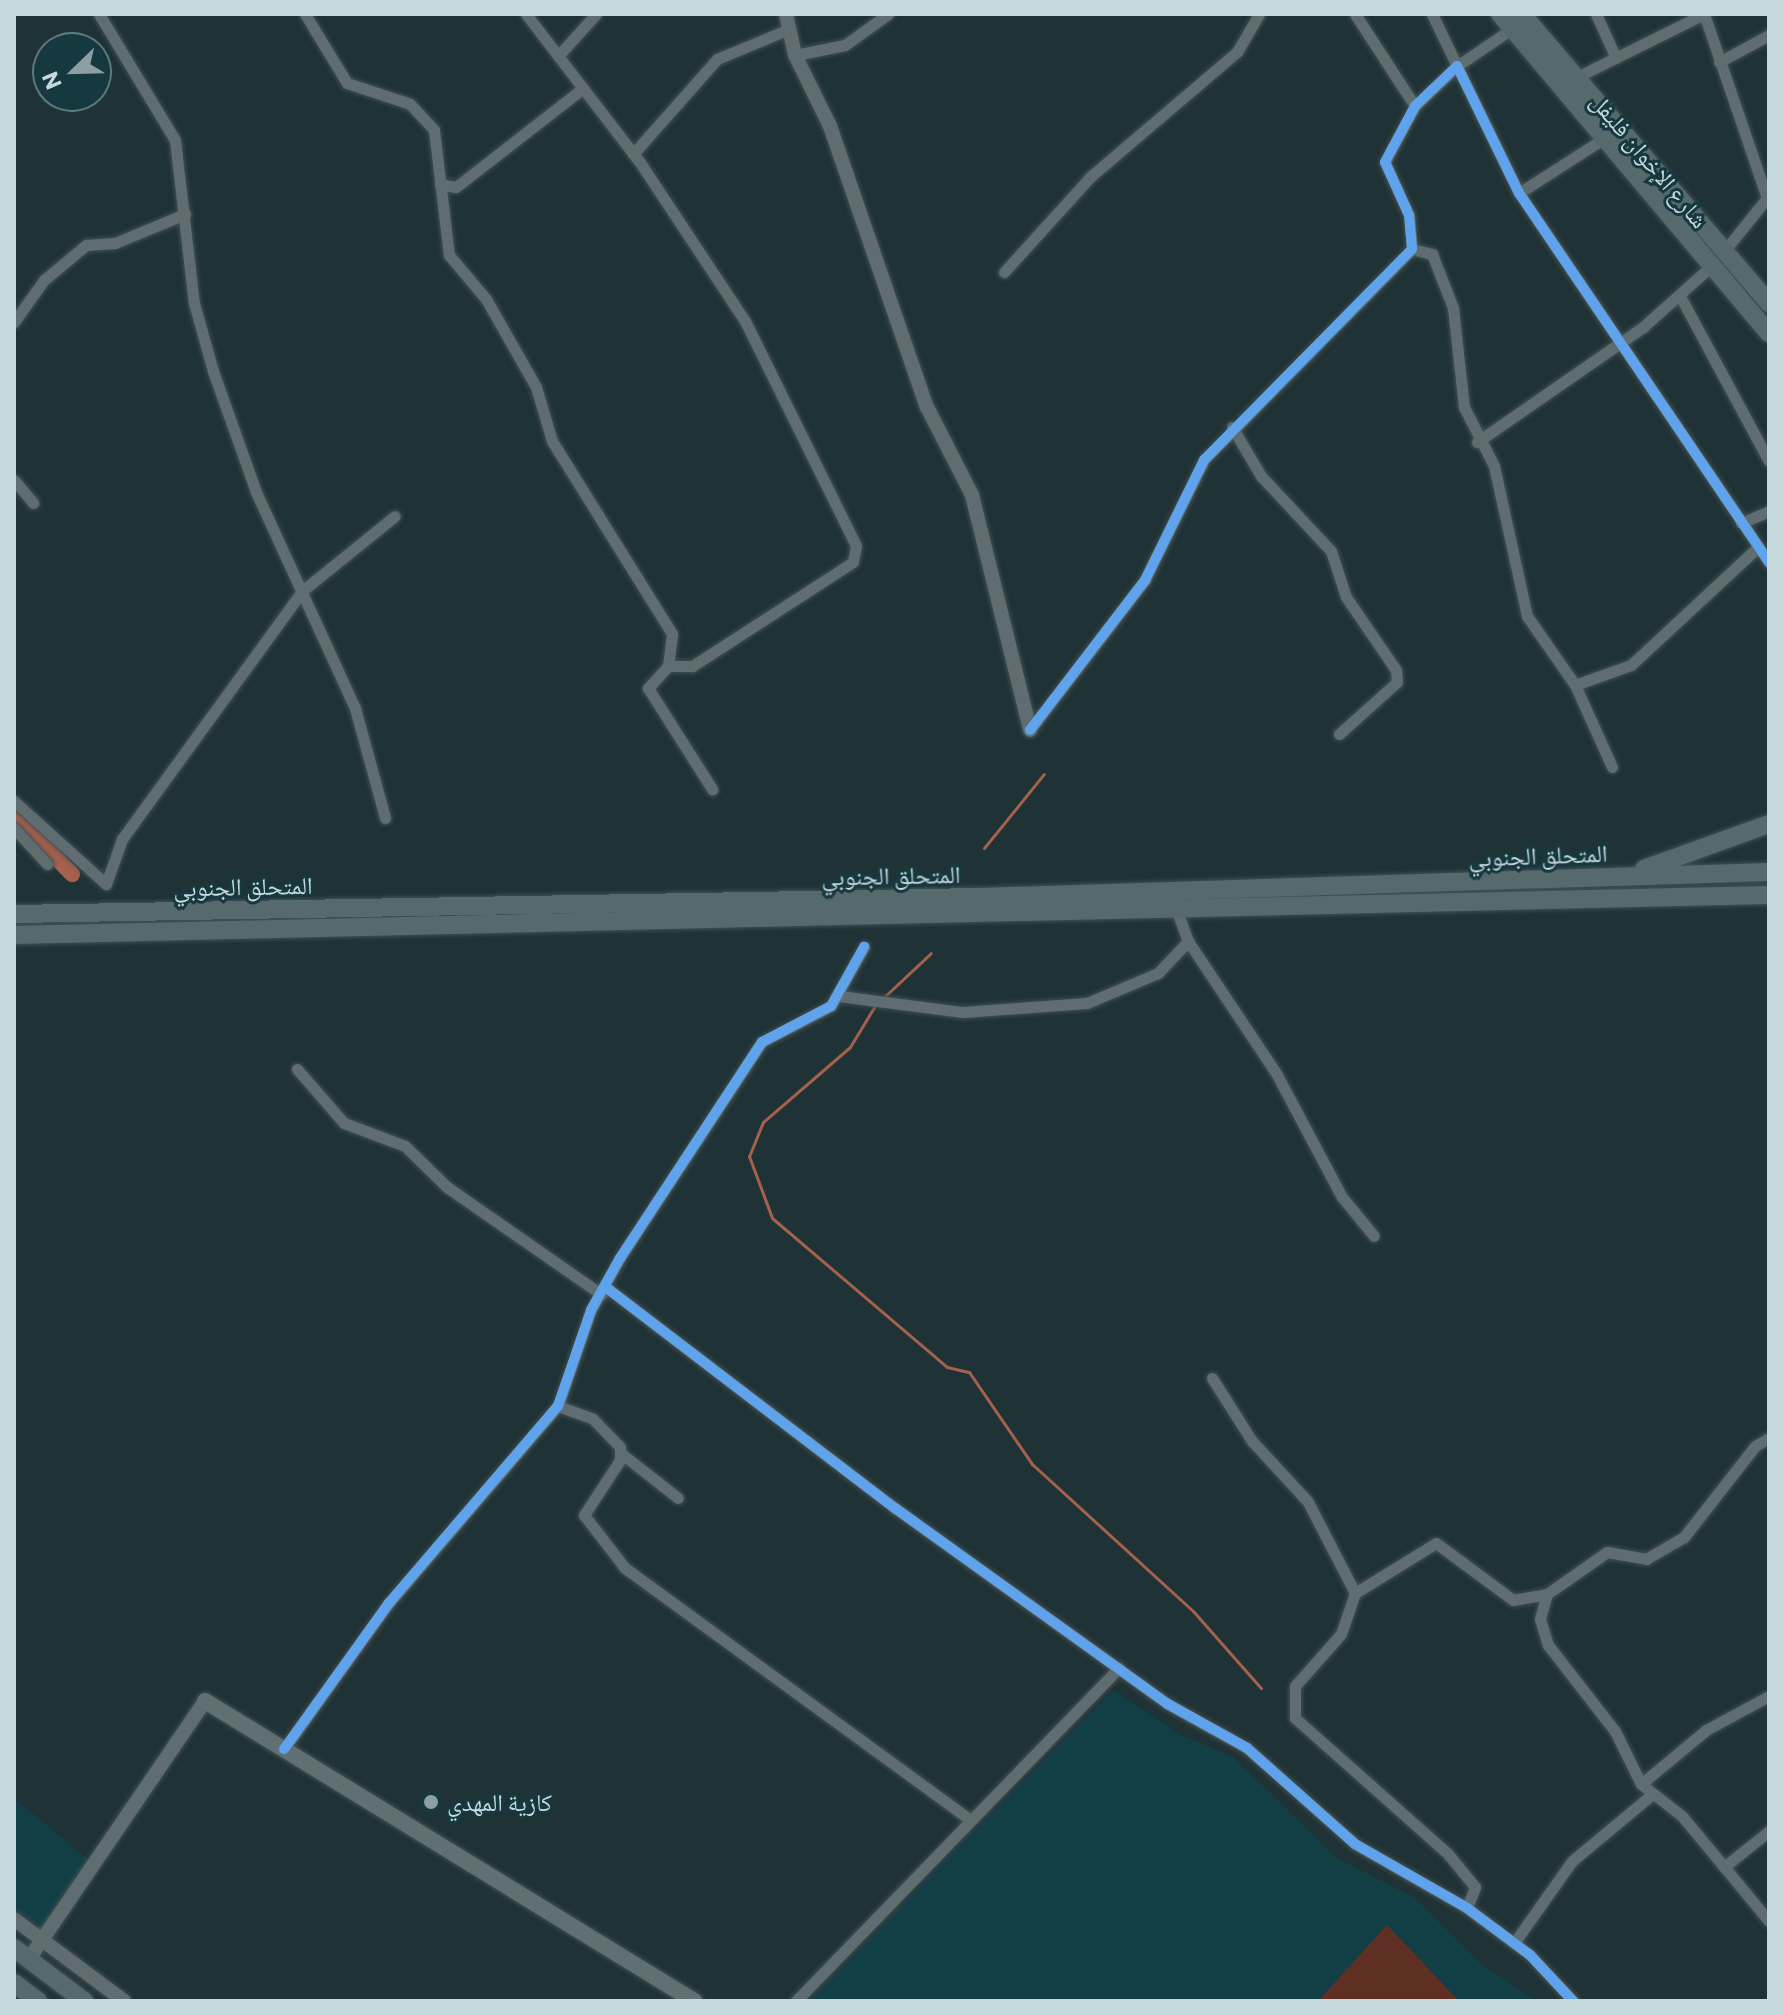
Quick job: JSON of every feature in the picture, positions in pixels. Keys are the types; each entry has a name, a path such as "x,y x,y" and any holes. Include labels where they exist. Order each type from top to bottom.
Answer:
{"highway":[{"path":"1619,876 1720,847 1769,824"},
{"name":"المتحلق الجنوبي","path":"16,910 996,897 1769,872"},
{"name":"المتحلق الجنوبي","path":"20,938 1769,895"},
{"path":"16,910 20,938"},
{"path":"21,1954 84,2001"},
{"path":"14,1983 38,2001"}],"main road":[{"name":"شارع الإخوان فليفل","path":"1500,14 1523,19 1577,77 1769,303"},
{"name":"شارع الإخوان فليفل","path":"1523,19 1600,141 1769,333"},
{"path":"205,1701 694,2001"}],"street":[{"path":"99,14 175,140 194,303 213,371 302,591 355,708 385,818"},
{"path":"305,14 347,83 410,104 434,130 449,255 486,299 536,387 552,441 672,634 668,666 648,688 712,789"},
{"path":"526,14 633,154 745,321 856,546 853,562 692,666 668,666"},
{"path":"558,56 596,14"},
{"path":"795,55 845,45 888,14"},
{"path":"1004,272 1090,177 1237,52 1259,14"},
{"path":"1355,14 1415,106"},
{"path":"1432,14 1519,193 1622,342 1756,549 1769,562"},
{"path":"1596,14 1616,58"},
{"path":"1577,77 1704,14 1768,198 1725,250"},
{"path":"1412,249 1409,215 1385,162 1415,106 1457,66 1523,19"},
{"path":"633,154 717,59 788,22 795,55 830,126 927,407 972,495 1030,730"},
{"path":"1719,62 1769,35"},
{"path":"440,184 456,187 583,88"},
{"path":"1519,193 1600,141"},
{"path":"14,322 44,280 86,245 115,243 185,214"},
{"path":"1030,730 1145,580 1204,460 1232,427 1412,249"},
{"path":"1412,249 1432,254 1453,308 1464,407 1477,442 1498,479 1527,616 1575,685 1612,767"},
{"path":"1477,442 1622,342 1680,296 1710,267"},
{"path":"1680,296 1769,461"},
{"path":"1232,427 1261,476 1331,551 1346,597 1396,670 1397,682 1339,734"},
{"path":"14,480 33,503"},
{"path":"1741,523 1769,511"},
{"path":"14,801 106,884 122,839 302,591 395,516"},
{"path":"1575,685 1631,665 1756,549"},
{"path":"14,828 47,864"},
{"path":"1177,911 1188,941 1276,1073 1342,1197 1374,1236"},
{"path":"839,996 963,1012 1087,1003 1158,973 1188,941"},
{"path":"284,1749 389,1603 558,1406 604,1291 672,1174 762,1042 823,1013 839,996 864,947"},
{"path":"297,1069 344,1123 405,1146 447,1187 604,1291 1119,1668 1247,1748 1355,1844 1467,1908 1514,1943 1573,2001"},
{"path":"1212,1378 1252,1441 1308,1502 1355,1593"},
{"path":"558,1406 593,1419 622,1454 678,1498"},
{"path":"1467,1908 1475,1887 1448,1854 1295,1718 1295,1686 1341,1634 1355,1593 1436,1543 1498,1596 1547,1594 1607,1552 1637,1561 1670,1548 1769,1438"},
{"path":"622,1454 584,1515 610,1552 970,1820"},
{"path":"1547,1594 1540,1619 1548,1645 1615,1731 1641,1784 1650,1796 1682,1816 1769,1921"},
{"path":"796,2001 1119,1668"},
{"path":"1641,1784 1706,1730 1766,1692 1769,1696"},
{"path":"21,1954 42,1938 205,1701"},
{"path":"1514,1943 1572,1861 1650,1796"},
{"path":"1724,1867 1769,1831"},
{"path":"14,1919 124,2001"}],"shaded area":[{"path":"1113,1690 1183,1736 1233,1757 1337,1858 1415,1898 1480,1963 1537,2001 808,2001"},
{"path":"14,1798 89,1860 43,1930 14,1910"},
{"path":"1387,1925 1458,2000 1457,2001 1318,2001"}],"waterway":[{"path":"984,848 1044,774"},
{"path":"14,815 72,874"},
{"path":"882,999 931,953"},
{"path":"876,1004 850,1047 763,1122 749,1156 772,1218 947,1367 969,1372 1032,1464 1193,1611 1261,1688"}],"cycle path":[{"path":"1030,730 1145,580 1204,460 1412,249 1409,215 1385,162 1415,106 1457,66 1519,193 1769,562"},
{"path":"284,1749 389,1603 558,1406 591,1310 620,1258 762,1042 831,1006 864,947"},
{"path":"607,1288 895,1508 1168,1704 1247,1748 1355,1844 1467,1908 1530,1955 1573,2001"}],"place":[{"name":"كازية المهدي","path":"431,1802"}]}
